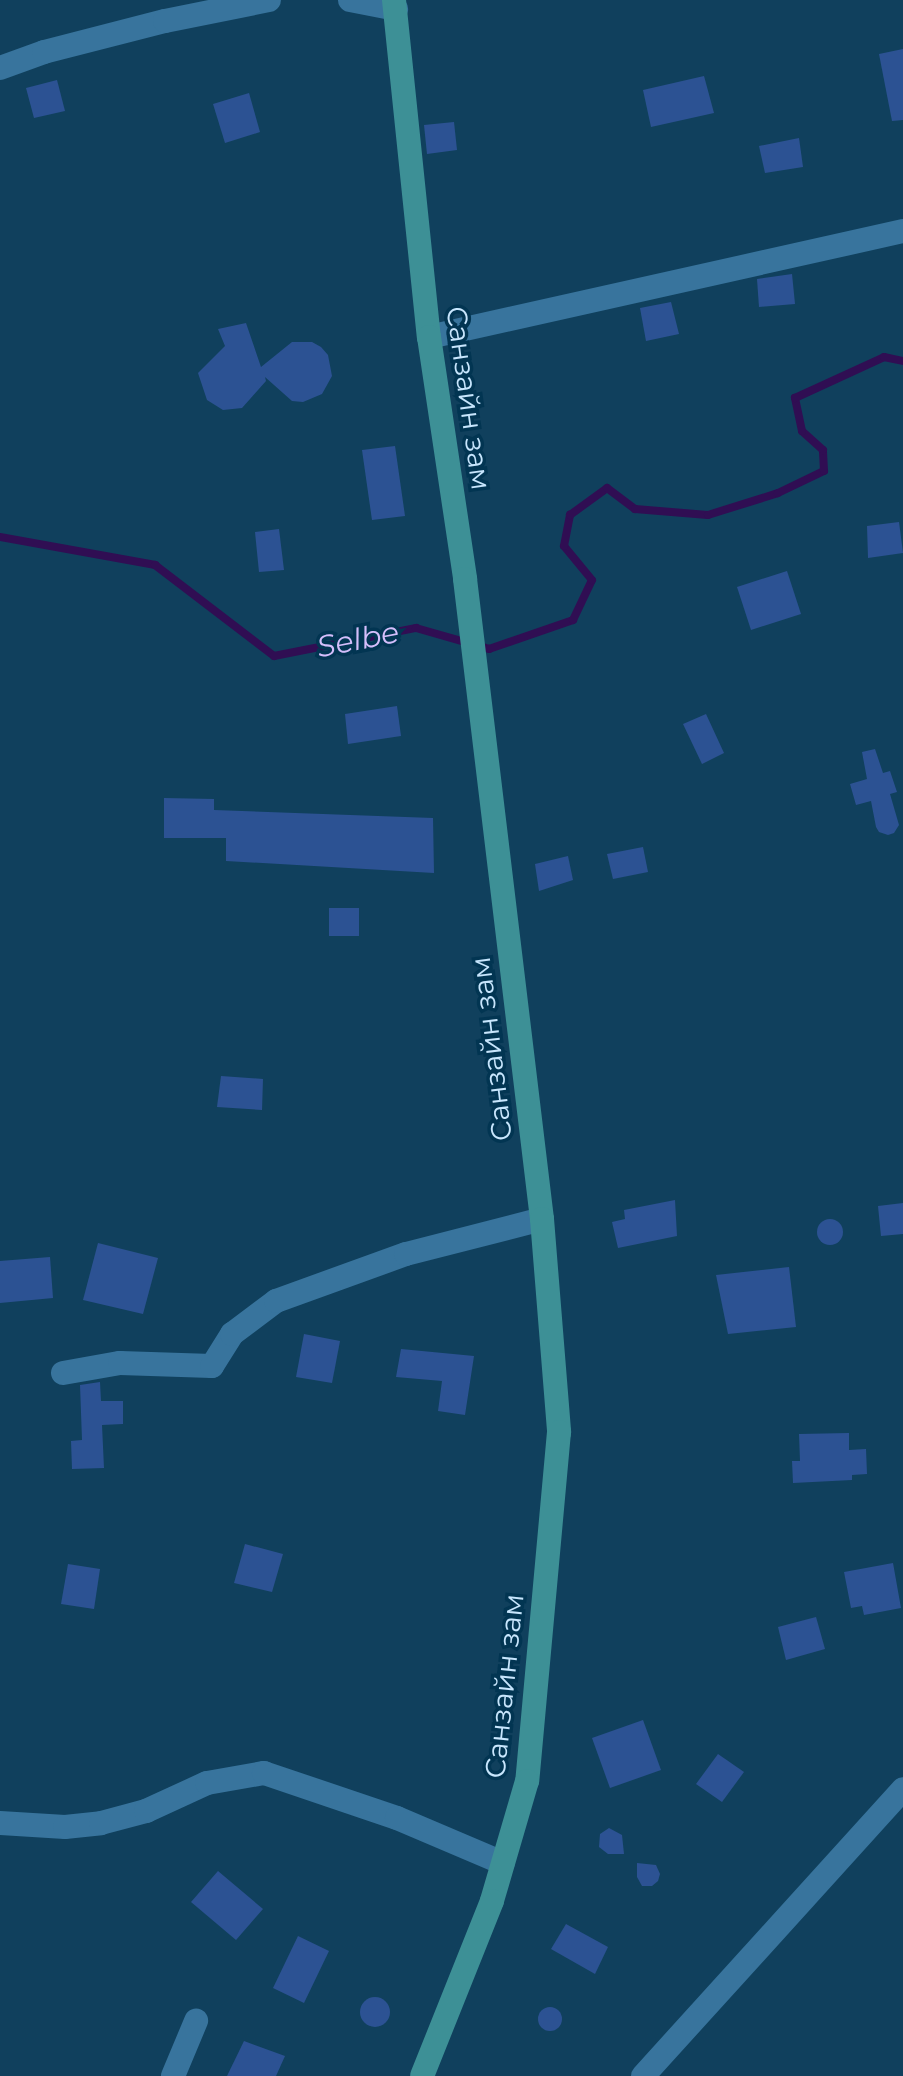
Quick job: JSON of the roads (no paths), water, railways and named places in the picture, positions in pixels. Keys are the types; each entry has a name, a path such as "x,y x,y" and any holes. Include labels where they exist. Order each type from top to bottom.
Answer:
{"main road":[{"name":"Санзайн зам","path":"395,4 429,337 465,579 542,1219 559,1432 527,1781 492,1901 422,2076"}],"street":[{"path":"0,68 44,52 150,25 269,0"},
{"path":"350,0 395,4"},
{"path":"429,337 903,231"},
{"path":"63,1373 120,1363 212,1366 232,1334 276,1301 406,1254 542,1219"},
{"path":"0,1823 65,1827 101,1823 146,1811 207,1783 264,1773 397,1818 503,1863"},
{"path":"643,2076 903,1789"},
{"path":"173,2076 196,2021"}],"waterway":[{"name":"Selbe","path":"0,537 155,565 274,656 416,628 489,649 573,620 592,580 564,546 570,515 607,488 635,509 708,515 778,493 824,471 823,450 802,431 795,398 884,357 903,361"}]}
